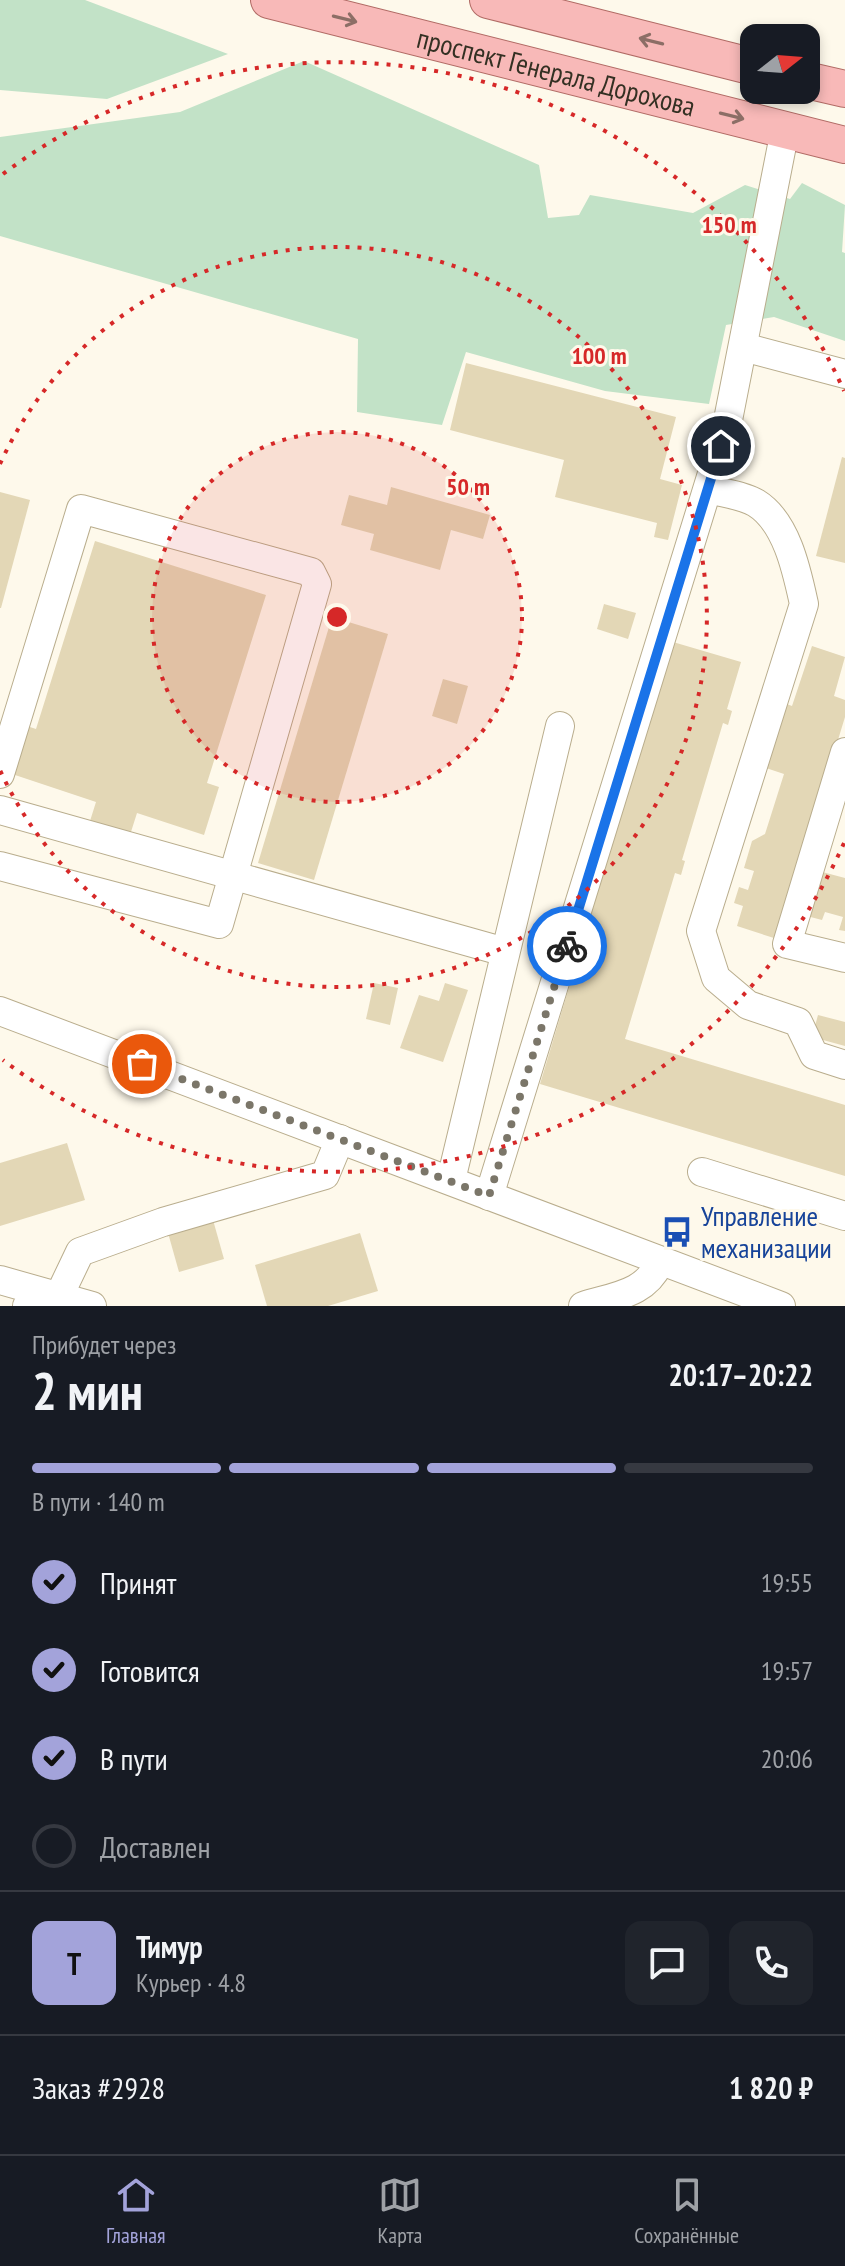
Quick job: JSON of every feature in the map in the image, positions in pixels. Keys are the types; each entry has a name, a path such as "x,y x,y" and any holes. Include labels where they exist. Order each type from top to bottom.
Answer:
{"main road":[{"name":"проспект Генерала Дорохова","path":"269,0 845,145"},
{"name":"проспект Генерала Дорохова","path":"488,0 740,63"},
{"path":"820,83 845,89"}],"street":[{"path":"489,1196 727,425 785,130"},
{"path":"743,347 845,374"},
{"path":"708,489 757,503 778,528 795,563 804,604 701,931 716,978 748,1005 798,1022 814,1055 845,1065"},
{"path":"0,774 81,509 311,572 317,584 219,924 0,866"},
{"path":"451,1180 560,726"},
{"path":"845,752 787,944 845,958"},
{"path":"0,810 505,952"},
{"path":"0,1011 781,1306"},
{"path":"27,1306 59,1296 80,1252 163,1222 325,1175 340,1139"},
{"path":"702,1172 845,1216"},
{"path":"583,1306 641,1289 654,1276 660,1261"},
{"path":"0,1280 92,1306"}],"green space":[{"path":"0,0 85,0 228,54 107,99 0,90"},
{"path":"304,61 539,165 548,218 579,215 590,195 693,213 745,185 790,199 802,183 845,205 842,252 845,253 845,341 774,317 726,325 709,404 605,391 466,352 442,425 357,412 358,339 0,236 0,137 180,112"}],"building":[{"path":"466,363 676,417 660,479 682,485 668,540 654,537 657,523 555,497 564,460 450,430"},
{"path":"842,457 845,458 845,563 816,556"},
{"path":"391,487 490,515 483,539 451,530 440,570 370,550 374,534 341,525 349,495 387,505"},
{"path":"0,492 30,500 1,608 0,608"},
{"path":"95,541 266,595 207,783 219,787 204,835 137,813 130,835 90,821 96,802 9,773 24,725 36,729"},
{"path":"604,604 636,613 628,639 597,629"},
{"path":"332,617 388,634 314,880 258,863"},
{"path":"673,642 741,662 727,709 732,711 728,725 723,723 682,860 685,861 681,875 675,873 625,1039 845,1105 845,1176 540,1084"},
{"path":"812,646 845,657 834,696 845,700 845,717 777,939 737,926 743,906 734,903 739,887 748,890 754,871 744,868 752,841 765,834 784,774 763,767 784,703 792,706"},
{"path":"443,679 468,686 457,724 432,716"},
{"path":"811,869 845,878 845,931 839,930 843,917 825,912 822,920 799,914"},
{"path":"374,983 398,988 390,1025 366,1019"},
{"path":"445,983 468,990 443,1062 400,1048 419,995 439,1001"},
{"path":"818,1015 845,1022 845,1046 812,1037"},
{"path":"67,1143 85,1200 0,1226 0,1163"},
{"path":"213,1220 224,1259 179,1272 168,1233"},
{"path":"360,1233 378,1291 328,1306 267,1306 255,1265"}],"way so far":[{"path":"142,1064 489,1196 567,946"}],"place":[{"name":"Управление механизации","path":"677,1232"}],"route":[{"path":"567,946 721,446"}]}
